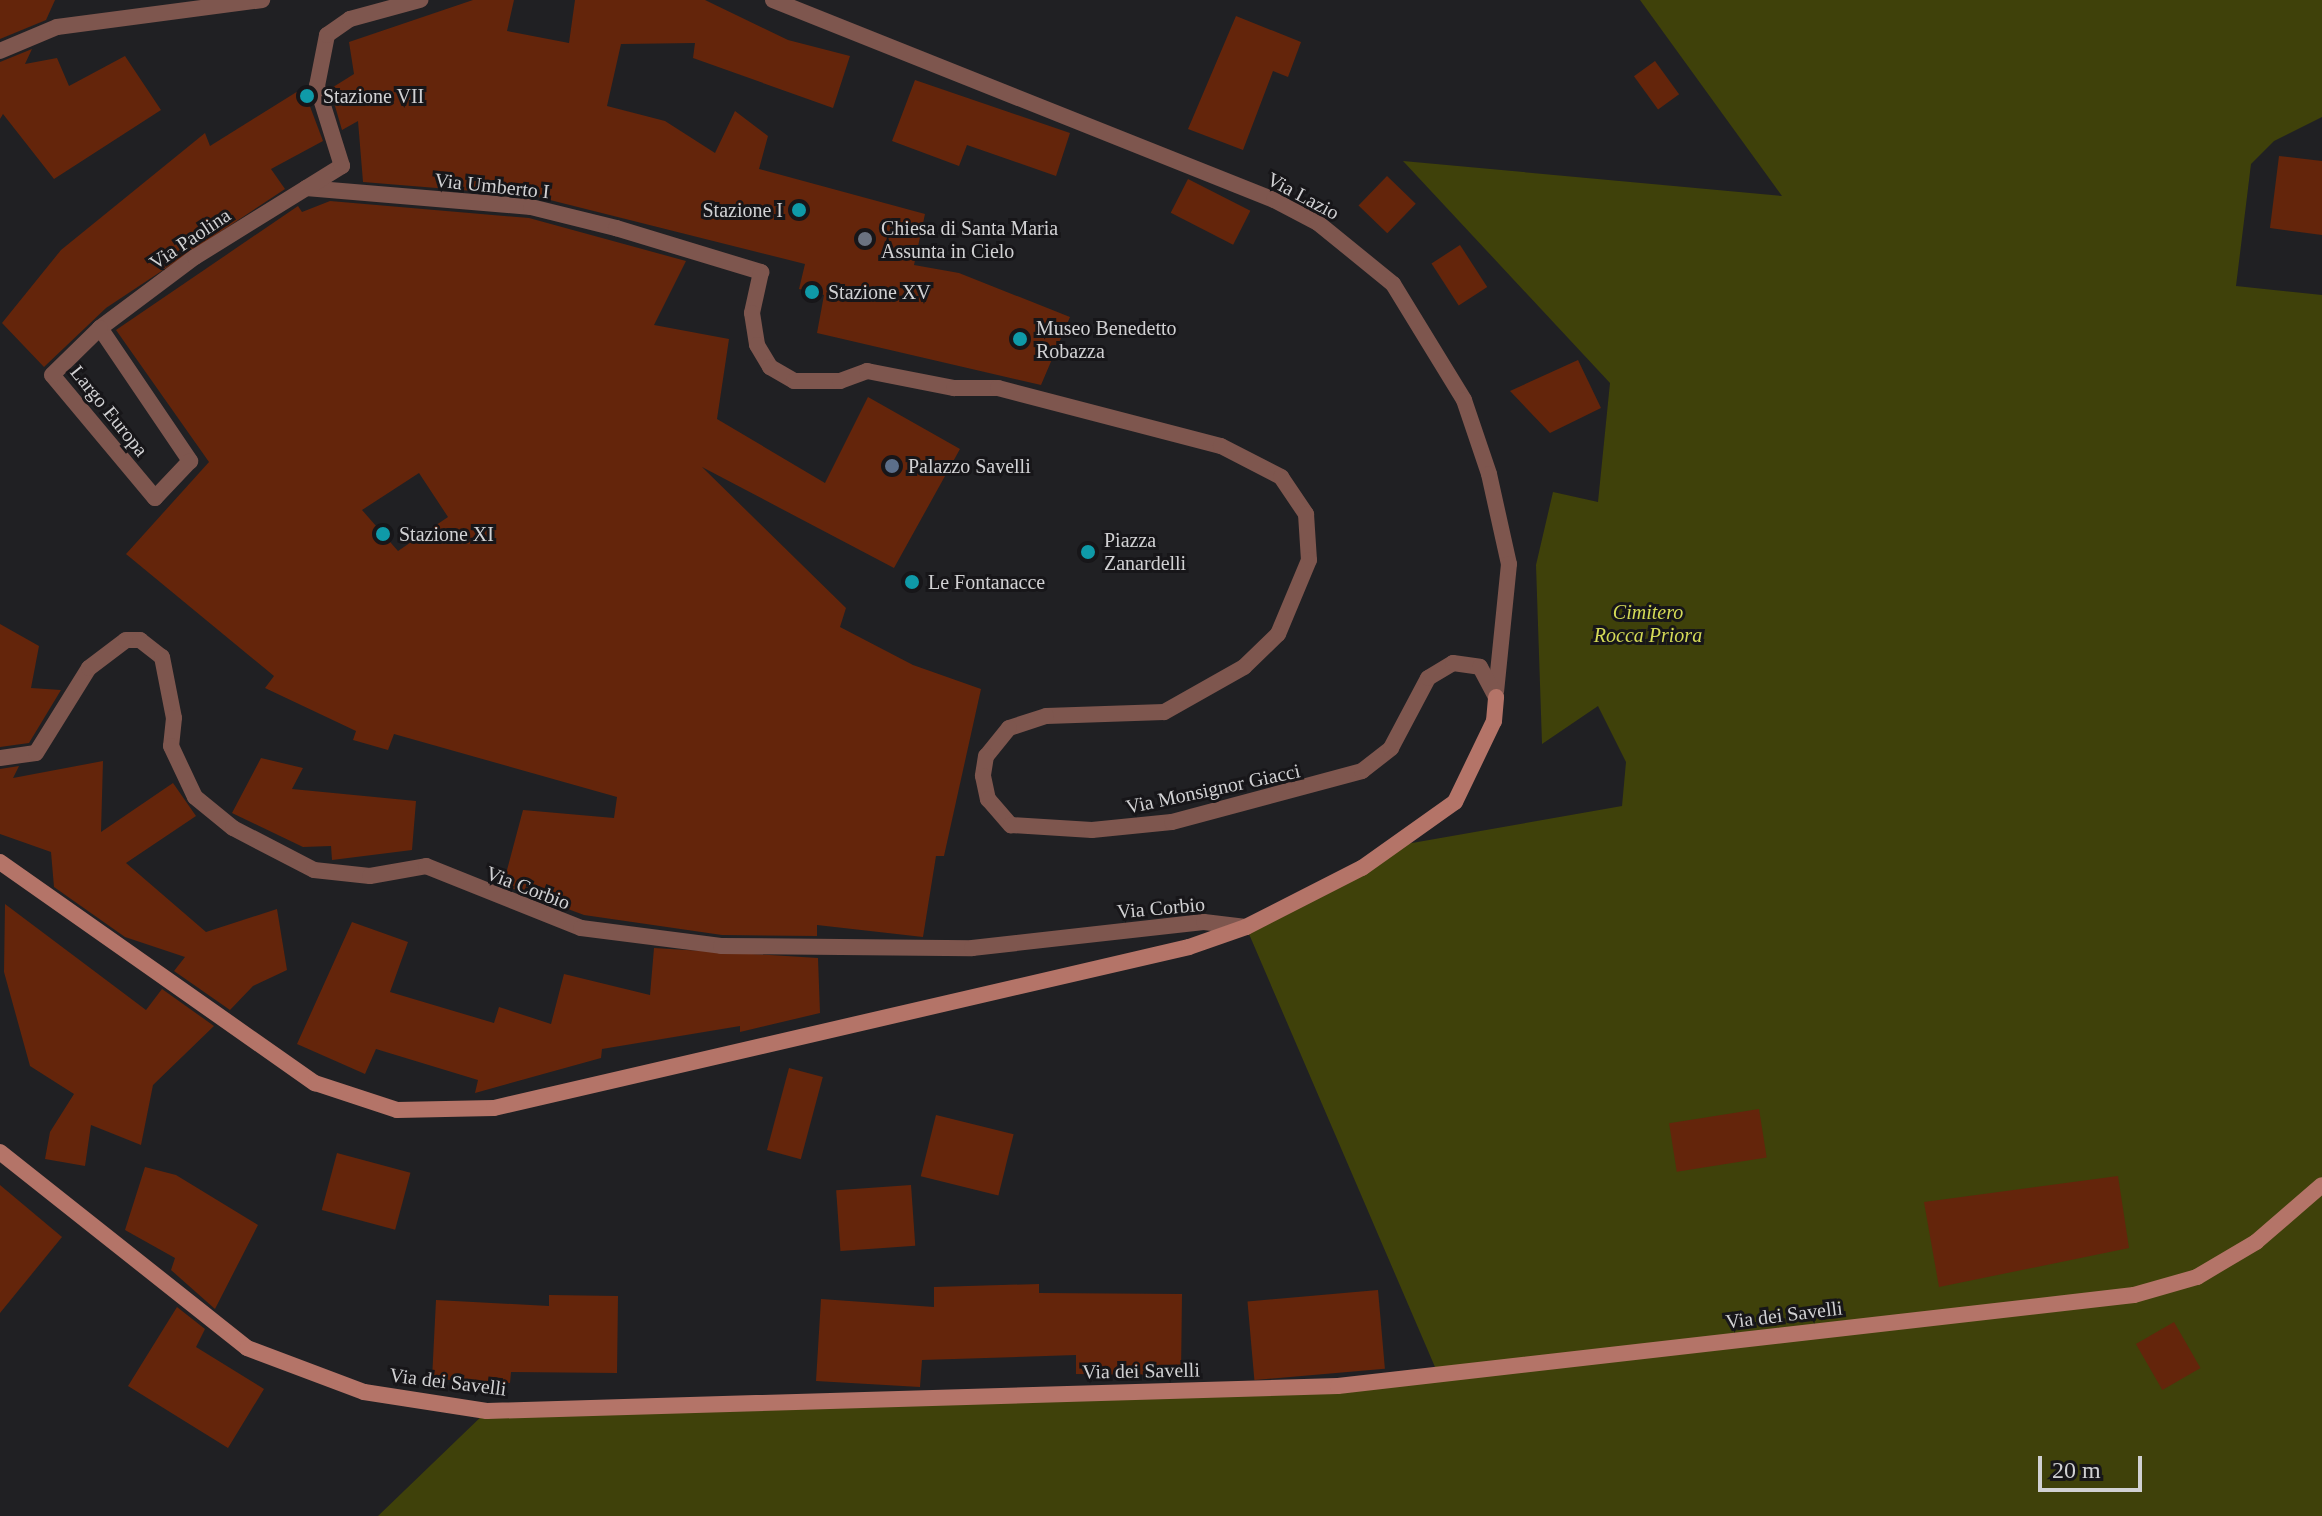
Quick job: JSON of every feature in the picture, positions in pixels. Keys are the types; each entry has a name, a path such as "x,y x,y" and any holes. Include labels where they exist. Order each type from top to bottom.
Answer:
{"street":[{"path":"0,51 57,27 262,0"},
{"name":"Via Paolina","path":"100,328 342,166 317,86 327,35 350,19 420,0"},
{"name":"Via Lazio","path":"773,0 1274,200 1318,223 1393,284 1464,400 1489,474 1509,564 1496,697"},
{"name":"Via Umberto I","path":"306,188 531,207 761,272 752,325 763,358 779,376 811,383 867,371"},
{"name":"Largo Europa","path":"100,328 190,461 155,498 52,375 100,328"},
{"name":"Via Monsignor Giacci","path":"867,371 954,388 998,388 1221,446 1281,477 1306,514 1309,560 1298,599 1278,634 1244,667 1164,712 1046,716 997,738 983,776 988,799 1011,825 1092,830 1172,822 1362,771 1391,748 1428,678 1453,663 1480,667 1496,697"},
{"name":"Via Corbio","path":"0,758 36,753 89,668 111,647 140,640 162,657 174,718 171,746 195,797 233,828 314,870 370,876 426,866 581,928 721,946 972,948 1204,922 1246,927"},
{"path":"0,862 315,1083 397,1110 494,1108 1189,947 1246,927 1362,868 1455,802 1494,721 1496,697"},
{"name":"Via dei Savelli","path":"0,1152 247,1348 364,1392 487,1411 1338,1386 2134,1295 2197,1277 2256,1242 2322,1185"}],"green space":[{"name":"Cimitero Rocca Priora","path":"1640,0 2322,0 2322,117 2274,141 2251,164 2236,286 2322,295 2322,1516 378,1516 487,1411 1167,1391 1438,1374 1246,927 1395,846 1622,806 1626,762 1598,706 1542,744 1536,565 1553,492 1598,502 1610,383 1403,161 1782,196"}],"building":[{"path":"0,0 55,0 46,20 0,39"},
{"path":"473,0 514,0 507,31 569,43 575,0 705,0 788,40 850,56 833,108 693,58 695,43 621,44 607,106 665,121 715,153 735,111 768,136 759,169 925,214 914,265 959,273 1070,317 1041,385 817,333 824,295 799,289 805,264 534,196 363,182 358,121 342,130 330,89 354,74 349,42"},
{"path":"1236,16 1301,42 1288,77 1273,71 1243,150 1188,129"},
{"path":"32,49 25,64 57,58 69,86 125,56 161,110 54,179 3,114 0,119 0,62"},
{"path":"1655,61 1679,94 1658,109 1634,76"},
{"path":"915,80 1070,133 1056,176 967,145 959,166 892,141"},
{"path":"303,88 323,141 271,169 285,189 106,308 44,367 2,323 61,250 205,133 210,146"},
{"path":"2279,156 2322,161 2322,235 2270,228"},
{"path":"1387,176 1416,204 1387,233 1359,205"},
{"path":"1188,179 1250,211 1233,245 1171,213"},
{"path":"330,201 529,218 686,261 654,325 729,339 717,419 825,483 868,397 960,449 894,568 702,467 846,608 840,627 913,665 981,689 944,856 936,856 923,937 817,925 817,936 722,935 584,915 503,885 523,810 614,818 617,797 394,734 388,750 353,740 356,731 265,688 274,676 126,554 209,462 116,330 298,206 302,212","holes":["419,473 448,517 398,551 362,510"]},
{"path":"1460,245 1487,287 1459,305 1431,264"},
{"path":"1578,360 1601,408 1550,433 1510,391"},
{"path":"0,624 39,646 31,688 61,690 29,743 0,747"},
{"path":"261,758 303,768 292,789 416,801 412,850 332,860 331,846 303,847 232,813"},
{"path":"103,761 101,832 173,783 196,816 126,863 206,932 277,909 287,970 253,986 230,1010 174,971 185,957 125,937 54,887 51,852 0,834 0,769 19,766 13,778"},
{"path":"5,904 146,1010 162,989 214,1026 153,1085 141,1145 91,1125 85,1166 45,1159 50,1132 74,1094 30,1066 4,972"},
{"path":"352,922 408,942 390,992 494,1023 499,1007 551,1024 564,974 650,995 654,948 818,958 820,1013 740,1032 740,1026 602,1049 601,1058 475,1093 478,1080 376,1049 365,1074 297,1044"},
{"path":"789,1068 823,1077 801,1159 767,1150"},
{"path":"1759,1109 1767,1157 1677,1172 1669,1123"},
{"path":"936,1115 1014,1134 998,1195 921,1176"},
{"path":"337,1153 410,1173 395,1230 322,1210"},
{"path":"145,1167 176,1175 258,1225 215,1309 171,1270 175,1258 125,1230"},
{"path":"2118,1176 2129,1248 1939,1287 1924,1202"},
{"path":"0,1185 62,1237 0,1313"},
{"path":"911,1185 915,1246 840,1251 836,1190"},
{"path":"1039,1284 1039,1293 1182,1294 1181,1375 1076,1374 1076,1355 922,1360 920,1387 816,1381 821,1299 934,1307 934,1287"},
{"path":"1378,1290 1385,1369 1254,1380 1247,1301"},
{"path":"549,1295 618,1296 617,1373 511,1372 510,1383 432,1379 436,1300 549,1306"},
{"path":"177,1307 205,1329 196,1347 264,1389 228,1448 128,1386"},
{"path":"2174,1322 2200,1368 2162,1390 2136,1344"}],"place":[{"name":"Stazione VII","path":"307,96"},
{"name":"Stazione I","path":"799,210"},
{"name":"Chiesa di Santa Maria Assunta in Cielo","path":"865,239"},
{"name":"Stazione XV","path":"812,292"},
{"name":"Museo Benedetto Robazza","path":"1020,339"},
{"name":"Palazzo Savelli","path":"892,466"},
{"name":"Stazione XI","path":"383,534"},
{"name":"Piazza Zanardelli","path":"1088,552"},
{"name":"Le Fontanacce","path":"912,582"}]}
